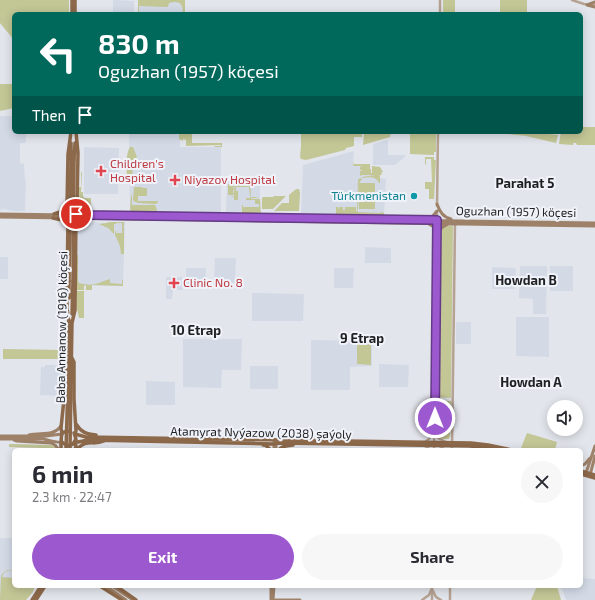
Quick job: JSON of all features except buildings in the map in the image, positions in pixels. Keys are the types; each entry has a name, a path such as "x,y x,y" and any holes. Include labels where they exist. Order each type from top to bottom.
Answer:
{"main road":[{"path":"72,0 73,12"},
{"path":"73,12 75,0"},
{"path":"587,5 595,5"},
{"path":"70,323 67,308 67,205 68,154 71,134"},
{"name":"Baba Annanow (1916) köçesi","path":"66,448 70,357 71,134"},
{"path":"70,323 75,310 78,153 75,134"},
{"name":"Baba Annanow (1916) köçesi","path":"72,160 75,134"},
{"path":"437,204 442,214 455,222"},
{"path":"67,205 70,208 77,205"},
{"path":"53,216 63,211 67,205"},
{"path":"77,205 82,212 94,215"},
{"path":"423,220 432,217 437,211"},
{"path":"0,217 68,216 72,212 76,214"},
{"path":"0,214 53,216 62,220 67,229"},
{"name":"Oguzhan (1957) köçesi","path":"76,214 423,220 450,224 455,222"},
{"path":"68,216 72,221 76,219"},
{"path":"76,229 79,222 87,218"},
{"name":"Oguzhan (1957) köçesi","path":"76,219 427,223 455,222 595,225"},
{"path":"582,224 595,220"},
{"path":"427,223 434,227 437,235"},
{"path":"437,235 443,226 450,224"},
{"path":"67,229 72,225 75,226 76,229"},
{"path":"60,448 65,361 70,357 74,362 76,448"},
{"name":"Baba Annanow (1916) köçesi","path":"69,381 70,448"},
{"path":"62,419 65,424 69,425 76,423"},
{"path":"76,423 81,431 106,439"},
{"path":"22,436 51,433 58,429 61,424"},
{"path":"0,437 46,436 62,434 68,430 75,434"},
{"name":"Atamyrat Nyýazow (2038) şaýoly","path":"75,434 106,439 244,443 434,444 491,448"},
{"path":"0,437 17,441 51,443 58,448"},
{"path":"10,439 51,440 59,443 62,442 68,446 75,442"},
{"path":"78,448 84,444 101,443 106,439"},
{"name":"Atamyrat Nyýazow (2038) şaýoly","path":"75,442 106,439 424,444"},
{"path":"275,442 275,448"},
{"path":"244,443 265,445 269,448"},
{"path":"280,448 305,443"},
{"name":"Atamyrat Nyýazow (2038) şaýoly","path":"450,445 471,443 502,448"},
{"path":"588,474 594,456 595,446"},
{"path":"583,465 594,456"},
{"path":"583,472 595,478"},
{"path":"583,474 595,475"},
{"path":"36,594 37,588"},
{"path":"32,600 40,588"},
{"path":"36,600 44,588"},
{"path":"103,588 122,600"},
{"path":"109,588 126,600"},
{"path":"115,588 134,600"},
{"path":"119,588 134,600"},
{"path":"272,588 272,600"},
{"path":"274,590 280,600"},
{"path":"272,600 274,590"},
{"path":"272,600 300,600"}],"street":[{"path":"440,0 440,12"},
{"path":"572,0 587,5"},
{"path":"434,448 438,134"},
{"path":"450,445 455,222"},
{"path":"434,428 439,438 450,445"},
{"path":"428,448 424,444 431,436 434,428"},
{"path":"422,600 429,595 432,588"},
{"path":"432,588 432,600"},
{"path":"432,588 436,597 441,600"},
{"path":"450,588 450,600"}],"shaded area":[{"path":"113,0 134,1 134,12 113,12"},
{"path":"138,1 185,1 185,12 138,12"},
{"path":"0,116 12,116 12,134 26,134 26,143 20,143 20,163 24,164 26,180 25,211 0,210"},
{"name":"Niyazov Hospital","path":"129,134 180,134 180,147 221,147 221,213 130,213"},
{"path":"387,140 388,155 405,155 405,157 395,165 373,165 373,144"},
{"name":"Children's Hospital","path":"84,147 119,148 118,194 84,194"},
{"path":"354,151 353,164 370,164 370,175 380,175 380,178 386,179 384,215 301,213 303,165"},
{"path":"227,181 260,181 260,212 226,212"},
{"path":"83,222 125,222 123,286 77,285 78,229"},
{"path":"365,247 391,248 391,263 365,263"},
{"path":"0,257 8,257 8,279 0,279"},
{"path":"215,258 236,258 235,283 214,282"},
{"path":"520,266 547,266 546,314 533,314 533,299 519,298"},
{"path":"550,266 573,266 573,291 550,291"},
{"path":"492,267 516,268 515,289 492,289"},
{"path":"186,268 206,268 205,289 186,289"},
{"path":"334,268 354,268 353,288 334,288"},
{"name":"Clinic No. 8","path":"166,277 182,277 182,290 173,290 172,299 166,299"},
{"path":"252,293 304,294 303,321 252,321"},
{"path":"516,317 549,317 549,357 516,356"},
{"path":"456,322 471,322 471,344 456,344"},
{"path":"183,339 242,339 241,370 222,370 221,388 183,387"},
{"path":"311,340 372,341 372,366 350,367 350,390 311,390"},
{"path":"379,364 409,365 408,387 379,387"},
{"path":"45,365 63,365 63,396 40,395 41,367 45,367"},
{"path":"250,366 278,366 278,389 250,389"},
{"path":"146,381 175,382 175,405 146,405"},
{"path":"0,538 12,538 12,588 29,588 20,600 0,600"},
{"path":"583,578 595,579 595,600 566,600 562,588 583,588"}],"green space":[{"path":"0,0 69,0 69,12 12,12 12,38 0,23"},
{"path":"138,0 185,0 185,12 183,12 180,3 175,2 169,3 168,7 139,6 138,12"},
{"path":"443,0 455,0 455,12 443,12"},
{"path":"500,0 527,0 527,12 500,12"},
{"path":"0,84 12,84 12,108 0,111"},
{"path":"583,127 595,127 595,145 577,145 576,143 573,143 573,145 559,144 561,134 583,134"},
{"path":"179,134 192,134 192,143 222,143 222,147 214,147 221,145 186,146 186,140 183,139 183,141 179,139"},
{"path":"301,134 362,134 362,137 354,137 354,146 346,148 345,150 306,160 301,159 300,157"},
{"path":"364,134 391,134 390,137 363,145"},
{"path":"410,134 436,134 436,152 434,152 434,155 410,154"},
{"path":"507,134 558,135 556,143 526,136"},
{"path":"130,147 133,147 137,157 132,165 133,179 127,179 127,158"},
{"path":"425,157 434,157 434,160 436,160 434,199 429,199 429,189 425,189 425,182 432,182 431,159 426,159 426,165"},
{"path":"354,161 354,164 370,164 371,173 372,166 380,167 383,172 381,173 382,175 380,175 380,183 374,178 362,177 375,175 360,176 360,171 362,170 360,170 360,167 362,166 353,166"},
{"path":"81,172 81,192 83,192 84,198 91,198 91,212 84,211 79,206"},
{"path":"360,178 362,179 359,183 357,210 358,180"},
{"path":"235,181 238,183 250,182 251,196 249,187 236,187 236,191 238,191 238,200 234,200 234,197 230,197 235,195 228,195 228,184 234,185 234,193"},
{"path":"359,183 375,183 375,209 359,209"},
{"path":"134,187 147,188 147,196 138,196 138,201 158,202 156,204 135,202 133,200"},
{"path":"299,189 300,193 299,211 274,211 282,203 289,203 289,195"},
{"path":"131,195 132,205 155,205 157,210 156,214 129,214"},
{"path":"286,196 273,209 262,209 262,198"},
{"path":"258,197 251,199 260,199 261,215 242,214 242,205 243,207 259,207 259,204 255,204 255,200 246,200 246,198"},
{"path":"336,207 338,207 339,210 339,207 343,207 343,210 345,210 345,207 356,207 356,211 358,212 382,212 384,213 384,216 336,216"},
{"path":"124,222 124,254 121,254 120,246 115,235 115,231 116,233 122,233 122,223 114,224 114,234 108,228 99,224"},
{"path":"446,226 453,226 451,398 437,397 439,240 440,231"},
{"path":"77,255 79,283 92,285 92,290 86,290 86,285 84,286 84,290 77,290"},
{"path":"110,279 110,283 122,284 123,280 123,286 92,285"},
{"path":"77,291 84,291 84,318 79,318 77,309"},
{"path":"357,341 371,341 371,365 357,364"},
{"path":"3,349 62,350 62,359 3,359"},
{"path":"437,401 451,401 449,439 442,439 439,435"},
{"path":"527,433 557,442 556,448 521,448"},
{"path":"9,444 51,445 56,448 42,448 9,447"},
{"path":"7,570 12,570 7,571 2,577 12,578 12,588 34,588 33,592 26,600 0,600 1,576"},
{"path":"536,588 558,588 561,600 531,600"}],"place":[{"name":"Children's Hospital","path":"101,171"},
{"name":"Niyazov Hospital","path":"175,180"},
{"name":"Türkmenistan","path":"414,196"},
{"name":"Clinic No. 8","path":"174,283"}],"district":[{"name":"Parahat 5","path":"525,183"},
{"name":"Howdan B","path":"526,280"},
{"name":"10 Etrap","path":"196,330"},
{"name":"9 Etrap","path":"362,338"},
{"name":"Howdan A","path":"531,382"}],"route":[{"path":"76,214 437,220 435,418"}]}
